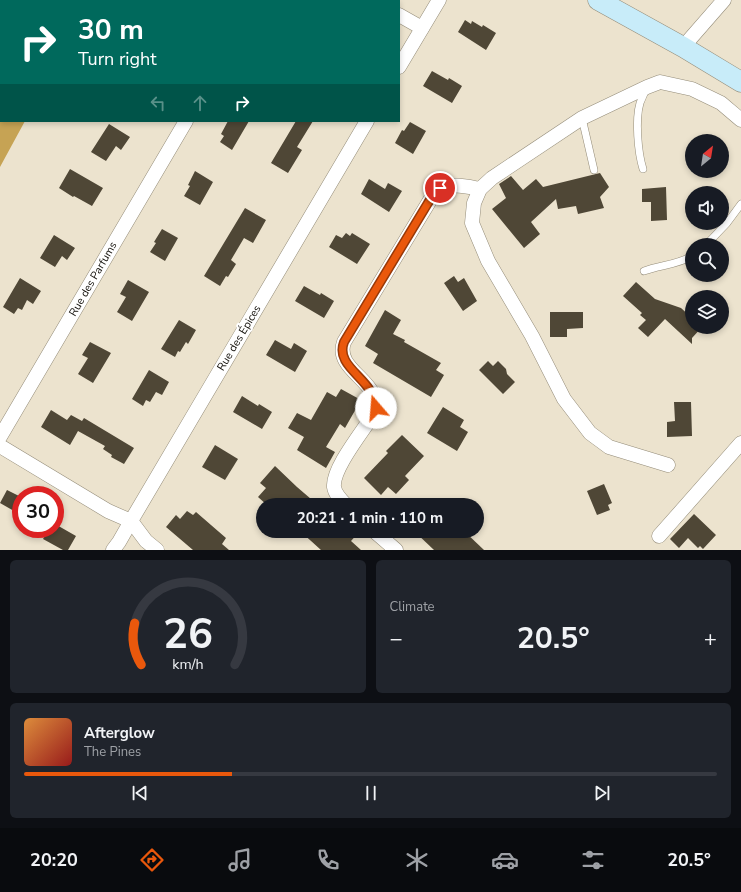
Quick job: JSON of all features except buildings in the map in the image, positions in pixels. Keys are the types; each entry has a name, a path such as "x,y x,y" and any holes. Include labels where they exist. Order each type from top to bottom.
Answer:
{"street":[{"path":"400,65 439,0"},
{"path":"598,0 683,47 741,82"},
{"path":"683,47 724,0"},
{"path":"400,16 422,28"},
{"path":"668,465 609,447 590,433 564,399 532,336 488,261 472,223 474,203 480,189 492,178 582,118 660,82 692,89 721,103 741,120"},
{"name":"Rue des Parfums","path":"0,437 185,122"},
{"name":"Rue des Épices","path":"113,550 366,122"},
{"path":"340,498 334,488 334,478 338,468 373,415 376,408 376,401 373,394 342,356 341,349 344,342 435,192 446,186 462,186 480,189"},
{"path":"659,536 741,443"},
{"path":"0,446 108,511 131,521 146,541 157,550"},
{"path":"382,538 396,550"}],"lane":[{"path":"644,169 640,157 638,118 640,104 647,87"},
{"path":"582,118 594,170"},
{"path":"713,238 727,223 741,204"},
{"path":"644,270 672,265 685,259"}],"shaded area":[{"path":"0,122 24,122 0,167"}],"route":[{"path":"376,408 376,401 373,394 342,356 341,349 428,203 435,192 440,188"}]}
